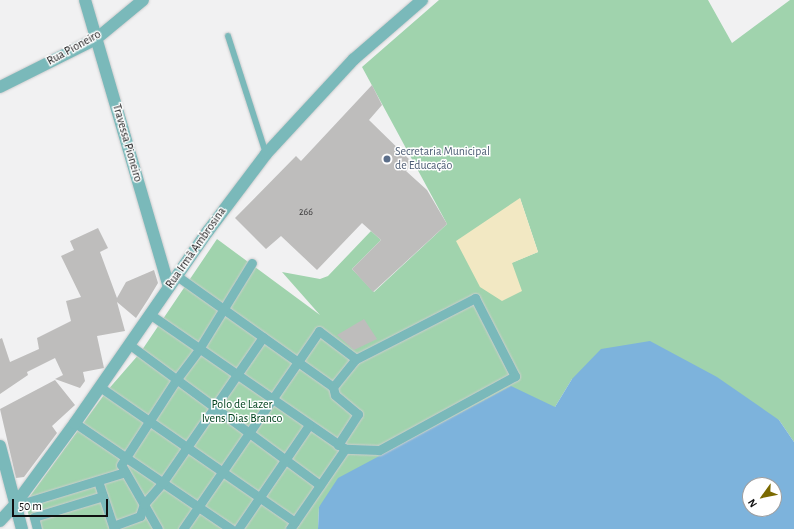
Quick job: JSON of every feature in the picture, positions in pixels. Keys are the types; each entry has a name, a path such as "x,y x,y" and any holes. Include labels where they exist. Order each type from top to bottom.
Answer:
{"street":[{"name":"Travessa Pioneiro","path":"85,0 169,287"},
{"name":"Rua Pioneiro","path":"0,87 96,39 143,0"},
{"name":"Rua Irmã Ambrosina","path":"0,521 14,506 75,423 169,287 266,154 354,59 422,0"},
{"path":"14,506 98,480 125,465 149,420 199,349 252,263"},
{"path":"177,276 334,387"},
{"path":"100,387 261,498 292,525 320,485 342,447 358,414 335,395 334,387 356,359 475,298 515,376 379,450 342,447 151,315"},
{"path":"183,529 319,331 356,359"},
{"path":"98,480 114,527 140,516 144,504 163,482 212,407 263,337"},
{"path":"130,345 212,407 320,485"},
{"path":"75,423 110,446 125,465 158,529"},
{"path":"238,529 261,498 309,425"},
{"path":"0,446 14,506 21,525 34,517 103,496"},
{"path":"125,465 163,482 231,529"},
{"path":"34,517 37,529"}],"lane":[{"path":"228,36 266,154"}],"green space":[{"name":"Polo de Lazer Ivens Dias Branco","path":"439,0 708,0 732,43 790,0 794,0 794,442 779,420 572,379 555,407 319,507 318,529 33,529 25,503 106,392 140,353 217,239 320,315 282,272 320,279 328,276 371,231 381,240 352,269 374,292 447,224 362,67","holes":["520,198 538,252 511,263"]}],"sand":[{"path":"520,198 538,252 512,263 522,291 502,301 480,287 456,241"}],"water":[{"path":"650,341 717,377 779,420 794,442 794,529 318,529 319,507 338,478 511,386 555,407 572,379 601,349"}],"building":[{"path":"372,85 382,105 369,120 413,163 406,171 427,190 447,224 373,292 352,269 381,240 362,223 317,270 281,236 266,249 235,218 296,156 301,161"},
{"path":"98,228 108,248 100,252 117,298 126,282 154,270 158,283 136,318 117,302 125,331 97,336 104,368 83,372 85,381 80,388 55,379 63,375 55,358 27,372 28,375 0,394 0,339 2,338 10,362 39,349 37,338 71,321 66,301 81,297 61,256 74,250 70,241"},
{"path":"364,319 377,339 354,350 337,335"},
{"path":"55,380 75,405 52,426 57,433 24,477 16,478 0,409"}],"place":[{"name":"Secretaria Municipal de Educação","path":"387,159"}]}
